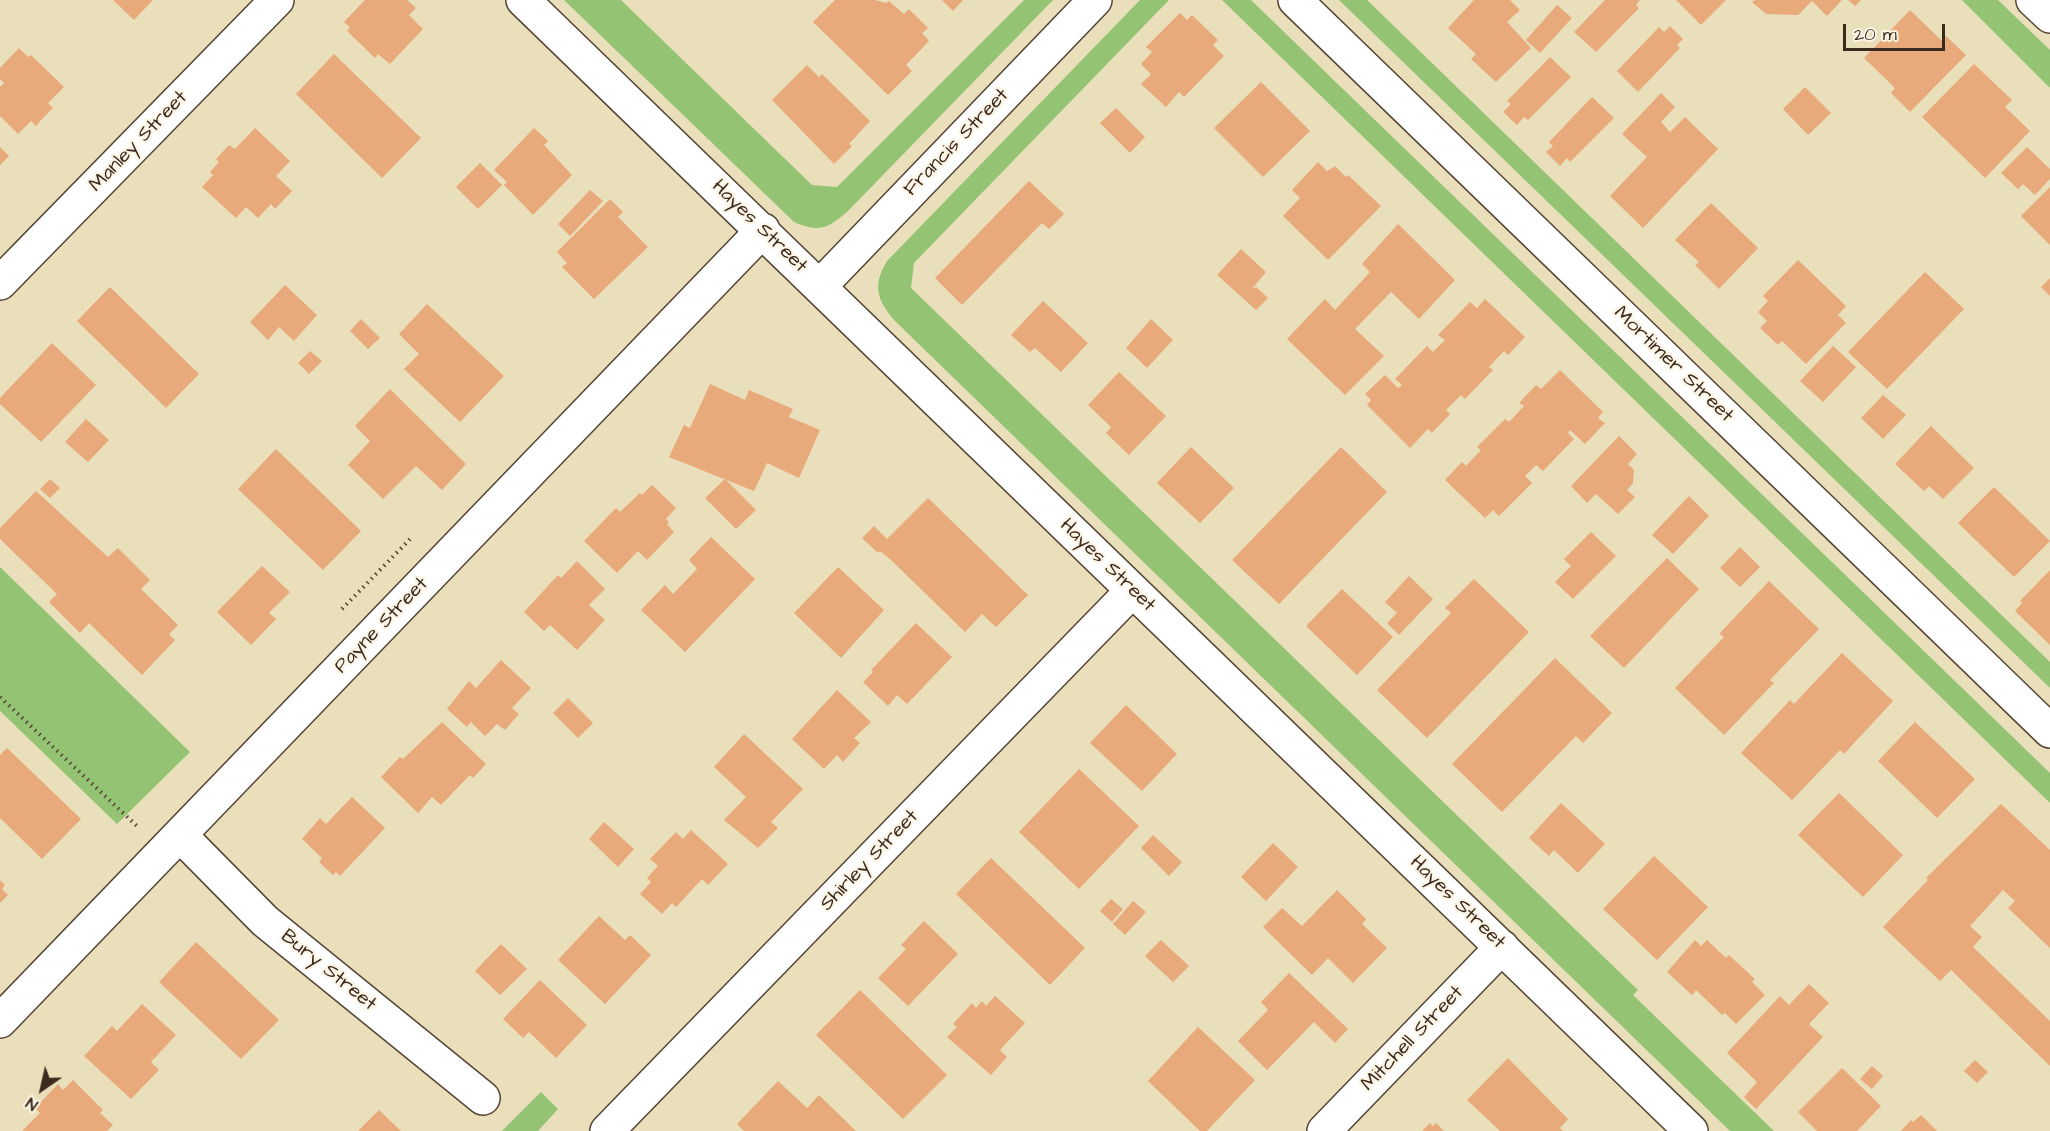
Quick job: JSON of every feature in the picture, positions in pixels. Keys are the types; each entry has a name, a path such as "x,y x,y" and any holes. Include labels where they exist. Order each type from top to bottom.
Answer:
{"street":[{"name":"Manley Street","path":"0,283 277,0"},
{"name":"Hayes Street","path":"523,0 763,230 1690,1131"},
{"name":"Francis Street","path":"820,286 1095,0"},
{"name":"Mortimer Street","path":"1295,0 2050,731"},
{"path":"2033,0 2050,16"},
{"name":"Payne Street","path":"0,1021 763,230"},
{"name":"Shirley Street","path":"607,1131 1132,591"},
{"name":"Bury Street","path":"172,844 483,1098"},
{"name":"Mitchell Street","path":"1324,1131 1502,947"}],"path":[{"path":"342,609 413,536"},
{"path":"0,697 172,844"}],"green space":[{"path":"564,0 621,0 812,185 837,187 1024,0 1053,0 848,211 829,225 817,228 794,222"},
{"path":"1140,0 1169,0 914,263 911,288 1638,990 1633,995 1774,1131 1730,1131 895,321 884,306 878,285 887,261"},
{"path":"1222,0 1251,0 2050,773 2050,803"},
{"path":"1339,0 1367,0 2050,662 2050,688"},
{"path":"1962,0 1998,0 2050,50 2050,88"},
{"path":"0,567 190,752 117,824 0,711"},
{"path":"541,1092 558,1109 538,1131 502,1131"}],"building":[{"path":"113,0 153,0 134,20"},
{"path":"365,0 407,0 416,8 409,15 423,29 390,64 378,54 375,58 347,31 350,27 344,22"},
{"path":"835,0 875,0 886,3 889,1 904,14 909,9 928,28 922,33 929,41 906,65 912,71 888,95 813,22"},
{"path":"942,0 963,0 953,11"},
{"path":"1474,0 1510,0 1520,10 1507,22 1531,48 1496,82 1471,59 1476,54 1448,28"},
{"path":"1605,0 1640,0 1636,5 1639,8 1596,52 1574,32"},
{"path":"1676,0 1726,0 1701,25"},
{"path":"1755,0 1842,0 1827,16 1812,1 1798,15 1766,14 1752,2"},
{"path":"1848,0 1861,0 1855,6"},
{"path":"1557,5 1572,18 1540,53 1526,40"},
{"path":"1910,10 1942,41 1946,36 1966,55 1910,112 1891,93 1895,88 1864,58"},
{"path":"1180,13 1187,20 1192,15 1218,40 1213,45 1224,56 1184,97 1179,92 1166,107 1141,84 1151,74 1141,64 1152,52 1146,47"},
{"path":"1670,26 1683,39 1677,45 1680,48 1638,92 1617,71 1659,27 1664,32"},
{"path":"19,48 28,57 31,55 64,87 48,103 53,108 36,126 31,121 18,134 0,116 0,87 4,83 0,79 0,68"},
{"path":"334,54 421,138 382,178 296,94"},
{"path":"1550,57 1571,77 1528,120 1524,117 1517,125 1503,112 1511,104 1507,101"},
{"path":"1974,64 2012,100 2005,107 2030,131 1985,178 1922,117"},
{"path":"807,65 819,77 822,74 870,121 849,144 852,146 834,164 772,100"},
{"path":"1261,82 1310,131 1263,177 1214,128"},
{"path":"1805,87 1831,113 1808,135 1783,109"},
{"path":"1661,93 1675,107 1661,122 1670,132 1685,117 1718,149 1643,228 1610,196 1647,157 1622,134"},
{"path":"1592,97 1614,118 1570,162 1567,158 1560,166 1546,152 1553,146 1549,142"},
{"path":"1116,108 1145,137 1130,153 1100,123"},
{"path":"255,128 290,161 276,176 292,191 275,209 271,204 258,218 246,207 236,218 202,187 213,175 210,172 219,162 216,159 229,145 235,149"},
{"path":"534,128 548,141 544,145 572,175 533,215 504,185 507,182 494,170"},
{"path":"0,147 9,156 0,165"},
{"path":"2027,147 2050,169 2050,179 2035,195 2023,184 2018,189 2001,173"},
{"path":"1318,162 1327,171 1335,166 1346,177 1348,175 1381,206 1328,260 1283,216 1300,198 1292,190"},
{"path":"480,163 502,185 478,209 456,187"},
{"path":"1029,181 1064,214 1049,229 1042,223 962,305 935,278"},
{"path":"2050,187 2050,245 2021,216"},
{"path":"590,190 603,201 570,236 558,224"},
{"path":"610,199 623,212 618,217 648,247 594,299 562,267 567,263 557,252"},
{"path":"1711,203 1758,248 1719,289 1695,265 1699,262 1675,240"},
{"path":"1398,224 1455,280 1419,319 1391,292 1355,329 1384,356 1345,395 1287,339 1325,299 1335,310 1370,272 1362,264"},
{"path":"1241,249 1266,272 1252,289 1256,287 1268,298 1256,310 1217,275"},
{"path":"1798,260 1846,306 1838,315 1846,323 1806,364 1782,341 1778,345 1760,328 1767,321 1758,312 1768,301 1763,296"},
{"path":"1925,272 1964,309 1887,389 1848,352"},
{"path":"2050,278 2050,296 2041,287"},
{"path":"285,285 317,315 294,341 279,327 268,340 250,322"},
{"path":"110,287 199,374 166,408 77,321"},
{"path":"1485,299 1525,337 1508,355 1504,351 1489,367 1493,370 1465,399 1461,395 1446,410 1450,414 1432,433 1428,429 1410,448 1367,405 1371,400 1365,394 1385,375 1398,388 1402,385 1395,379 1427,346 1433,352 1445,340 1438,335 1470,302 1477,308"},
{"path":"1043,301 1088,343 1061,372 1035,348 1030,352 1011,335"},
{"path":"427,304 504,376 460,422 404,369 419,354 399,334"},
{"path":"361,319 380,338 368,349 350,331"},
{"path":"1151,319 1173,340 1147,368 1126,348"},
{"path":"52,343 96,385 41,442 0,404 0,398"},
{"path":"1833,346 1856,367 1823,402 1800,381"},
{"path":"310,351 322,361 309,374 298,363"},
{"path":"1560,370 1603,412 1598,418 1605,423 1585,444 1570,430 1568,433 1574,439 1543,471 1536,465 1525,476 1532,483 1499,516 1493,510 1485,518 1445,480 1462,462 1466,466 1481,450 1477,447 1505,419 1509,422 1524,406 1519,403 1536,385 1541,389"},
{"path":"1119,372 1166,416 1129,455 1106,433 1111,427 1088,405"},
{"path":"710,384 745,400 749,390 793,409 789,417 820,430 799,478 767,463 754,491 669,457 684,425 690,428"},
{"path":"390,389 466,464 442,490 416,466 383,499 348,465 370,441 355,426"},
{"path":"1883,395 1906,415 1883,439 1861,418"},
{"path":"86,419 109,440 88,462 65,442"},
{"path":"1931,426 1974,468 1943,499 1929,486 1924,491 1895,464"},
{"path":"1619,436 1637,454 1628,464 1634,470 1633,483 1627,490 1635,497 1618,514 1596,494 1587,503 1571,486"},
{"path":"1191,447 1234,488 1200,523 1157,483"},
{"path":"1341,447 1387,492 1279,604 1232,560"},
{"path":"276,449 361,531 323,570 238,489"},
{"path":"50,479 60,488 50,498 40,489"},
{"path":"725,479 756,510 736,529 705,498"},
{"path":"652,485 676,508 666,519 674,532 647,560 638,551 617,573 584,541 616,508 620,512"},
{"path":"1994,487 2050,541 2014,577 1958,523"},
{"path":"36,491 108,557 118,548 150,580 141,589 178,625 169,634 175,640 142,675 89,623 80,633 49,602 57,594 0,539 0,528"},
{"path":"1689,496 1709,516 1673,554 1652,535"},
{"path":"928,498 1028,595 996,627 982,614 965,632 890,559 880,551 878,553 862,538 874,526 887,539"},
{"path":"1591,532 1616,556 1573,599 1555,582 1571,566 1564,559"},
{"path":"711,537 755,579 685,652 641,610 665,585 673,594 697,569 689,560"},
{"path":"1740,547 1760,567 1740,587 1720,568"},
{"path":"1667,558 1699,589 1624,668 1590,636"},
{"path":"577,561 605,589 589,605 605,620 577,650 550,625 544,631 524,612 558,575 561,578"},
{"path":"262,566 290,592 269,613 276,619 251,645 217,612"},
{"path":"838,567 884,610 841,658 794,613"},
{"path":"2050,570 2050,645 2015,611 2022,603 2020,601"},
{"path":"1409,576 1433,599 1399,635 1387,623 1397,613 1385,602"},
{"path":"1474,579 1529,632 1427,738 1377,690 1451,613 1445,608"},
{"path":"1769,581 1819,629 1770,680 1774,683 1724,735 1675,688 1724,637 1719,634"},
{"path":"1342,589 1393,637 1357,675 1306,626"},
{"path":"916,623 952,657 907,704 897,695 888,706 863,682 873,672 871,670"},
{"path":"1842,653 1893,701 1844,754 1840,750 1792,800 1741,753 1790,700 1794,704"},
{"path":"1555,658 1612,713 1583,743 1576,736 1502,812 1452,764"},
{"path":"501,660 531,688 512,708 519,714 505,730 497,724 485,736 471,722 467,727 447,709 469,681 476,688"},
{"path":"837,690 871,722 854,738 860,743 843,762 837,755 824,769 792,739"},
{"path":"568,698 593,723 578,738 553,713"},
{"path":"1126,705 1177,754 1142,791 1090,743"},
{"path":"442,722 486,764 473,778 470,775 441,805 432,797 418,813 381,777 400,757 403,759"},
{"path":"1915,722 1975,779 1937,818 1878,761"},
{"path":"744,734 803,789 771,822 778,828 758,848 724,820 746,797 714,767"},
{"path":"7,748 81,819 42,859 0,818 0,755"},
{"path":"1079,769 1139,826 1079,889 1019,832"},
{"path":"1839,793 1903,855 1863,897 1798,835"},
{"path":"352,797 385,828 340,876 336,872 333,875 319,862 322,858 302,839 320,818 326,824"},
{"path":"1561,803 1605,844 1578,873 1554,850 1549,856 1529,838"},
{"path":"2001,804 2050,850 2050,948 2008,908 2015,901 2003,890 1970,926 1982,937 1973,947 2050,1021 2050,1066 1951,970 1940,981 1883,927 1928,880 1926,878"},
{"path":"604,822 634,849 618,867 589,839"},
{"path":"691,830 728,864 708,885 702,879 676,907 672,903 662,914 640,894 651,882 647,878 658,866 650,859 676,832 683,839"},
{"path":"1153,835 1182,862 1169,876 1141,848"},
{"path":"1273,843 1298,867 1266,901 1241,877"},
{"path":"1654,856 1708,907 1657,960 1603,909"},
{"path":"991,858 1085,948 1050,985 956,894"},
{"path":"0,880 5,885 2,889 8,895 0,903"},
{"path":"1337,890 1366,919 1362,924 1387,948 1353,983 1328,958 1312,975 1263,927 1282,908 1302,926"},
{"path":"1111,899 1123,909 1112,922 1100,911"},
{"path":"1133,901 1146,912 1125,935 1113,924"},
{"path":"599,916 625,940 630,935 651,955 605,1004 558,960"},
{"path":"924,921 958,954 908,1006 878,978 906,949 901,945"},
{"path":"1161,940 1189,966 1173,982 1145,956"},
{"path":"1695,940 1701,946 1707,940 1726,958 1729,955 1755,979 1752,982 1765,995 1736,1024 1725,1013 1722,1015 1696,990 1692,995 1667,972"},
{"path":"196,942 279,1020 241,1059 159,982"},
{"path":"501,944 527,969 500,995 475,971"},
{"path":"1289,973 1348,1029 1335,1043 1314,1022 1267,1070 1238,1041 1268,1010 1261,1002"},
{"path":"540,980 587,1025 556,1058 529,1032 523,1038 503,1019"},
{"path":"1809,984 1829,1003 1809,1024 1823,1037 1756,1109 1744,1097 1757,1082 1727,1053 1780,996 1789,1005"},
{"path":"860,990 947,1075 903,1119 816,1035"},
{"path":"995,996 1025,1023 1000,1050 1007,1057 991,1075 947,1037 957,1027 953,1024 972,1003 976,1008 982,1001 986,1006"},
{"path":"142,1004 176,1035 151,1062 159,1070 131,1099 84,1056 112,1026 117,1031"},
{"path":"1198,1027 1255,1080 1207,1131 1200,1131 1148,1081"},
{"path":"1508,1058 1568,1119 1560,1128 1563,1131 1500,1131 1467,1100"},
{"path":"1975,1060 1988,1072 1977,1083 1964,1071"},
{"path":"1872,1066 1883,1076 1872,1089 1860,1079"},
{"path":"1842,1068 1881,1106 1857,1131 1817,1131 1798,1112"},
{"path":"73,1080 103,1110 100,1113 113,1125 107,1131 22,1131 40,1113 35,1108 58,1084 63,1090"},
{"path":"778,1081 807,1108 819,1095 856,1131 744,1131 737,1124"},
{"path":"379,1110 401,1131 358,1131"},
{"path":"1921,1115 1937,1131 1901,1131 1911,1120 1913,1122"},
{"path":"1430,1123 1433,1126 1436,1123 1444,1131 1422,1131"}]}
